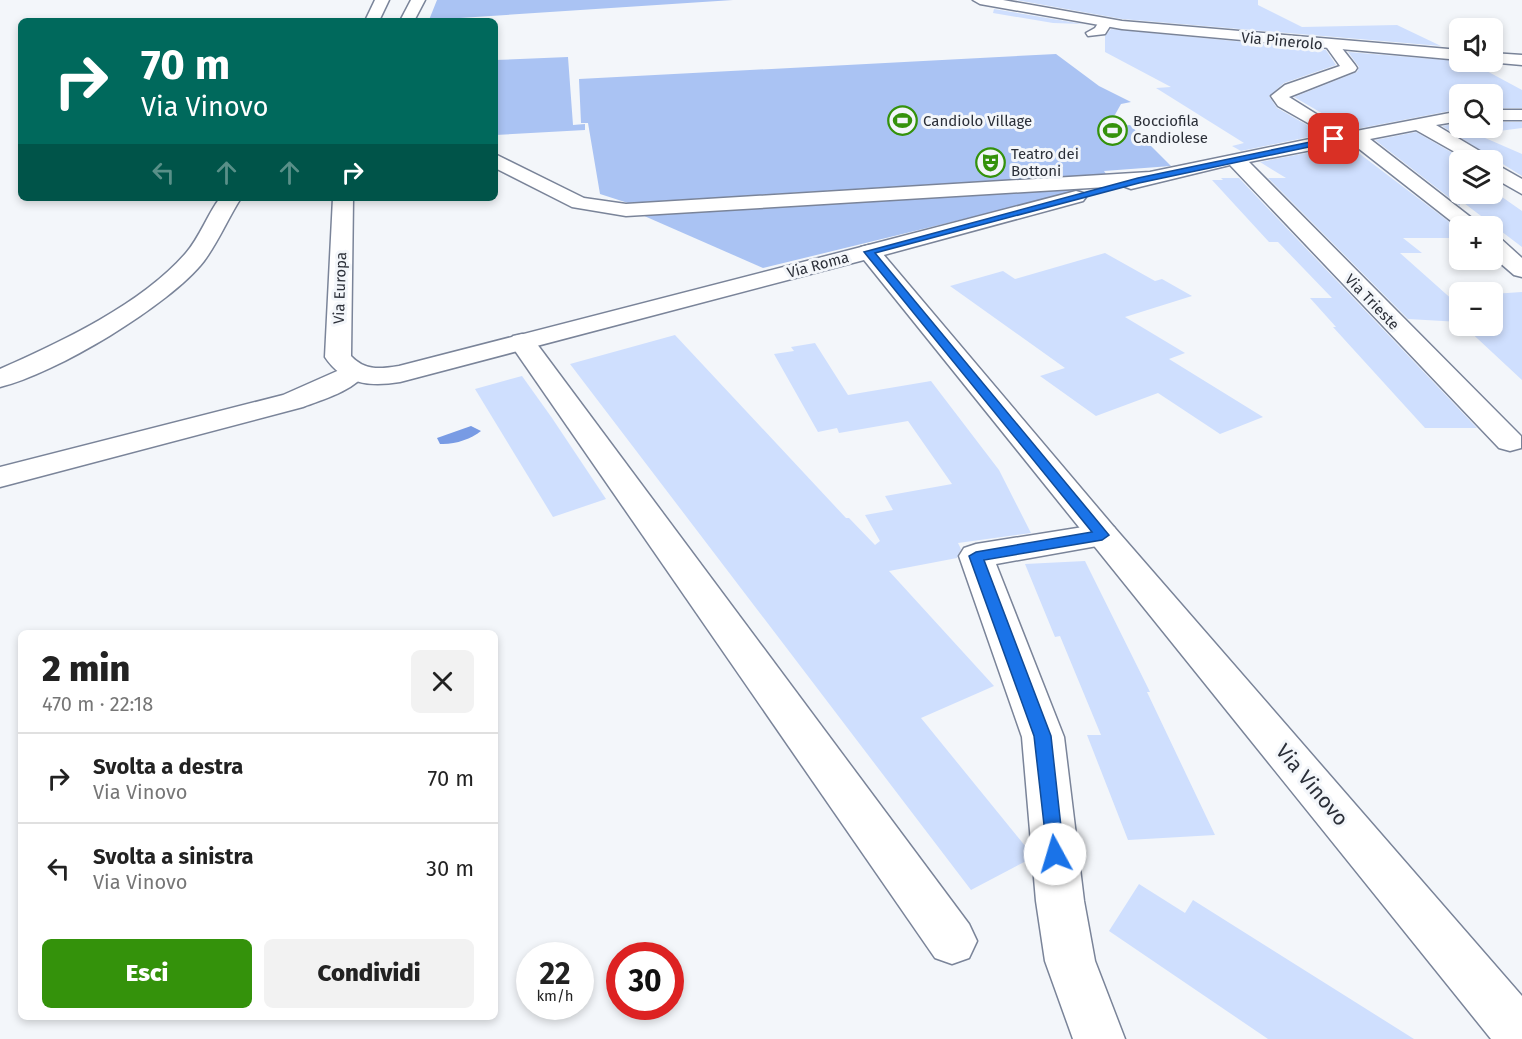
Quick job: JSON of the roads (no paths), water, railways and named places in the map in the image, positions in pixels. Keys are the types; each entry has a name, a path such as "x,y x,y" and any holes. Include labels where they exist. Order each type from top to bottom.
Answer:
{"street":[{"path":"373,18 382,0"},
{"path":"408,18 417,0"},
{"name":"Via Pinerolo","path":"986,0 1105,23 1449,55"},
{"path":"1093,33 1100,31 1105,23"},
{"path":"1332,45 1349,68 1291,89 1279,96 1313,120 1365,144 1459,216"},
{"path":"1503,59 1522,60"},
{"path":"1503,115 1522,115"},
{"name":"Via Roma","path":"353,372 378,378 400,374 1153,178 1347,136 1449,118"},
{"path":"1416,123 1435,131 1465,150"},
{"name":"Via Trieste","path":"1236,160 1510,442"},
{"path":"498,162 579,203 626,210 1153,178"},
{"path":"1503,175 1522,188"},
{"path":"0,379 55,354 129,312 162,287 197,254 209,212 226,201"},
{"name":"Via Europa","path":"343,201 338,357 353,372"},
{"name":"Via Vinovo","path":"868,252 1522,1036"},
{"path":"1503,253 1522,270"},
{"path":"522,342 952,941"},
{"path":"0,477 293,401 333,386 353,372"},
{"path":"1099,1039 1070,961 1060,901 1043,736 976,556 1102,535"}],"place":[{"name":"Candiolo Village","path":"902,121"},
{"name":"Bocciofila Candiolese","path":"1112,130"},
{"name":"Teatro dei Bottoni","path":"990,163"}]}
